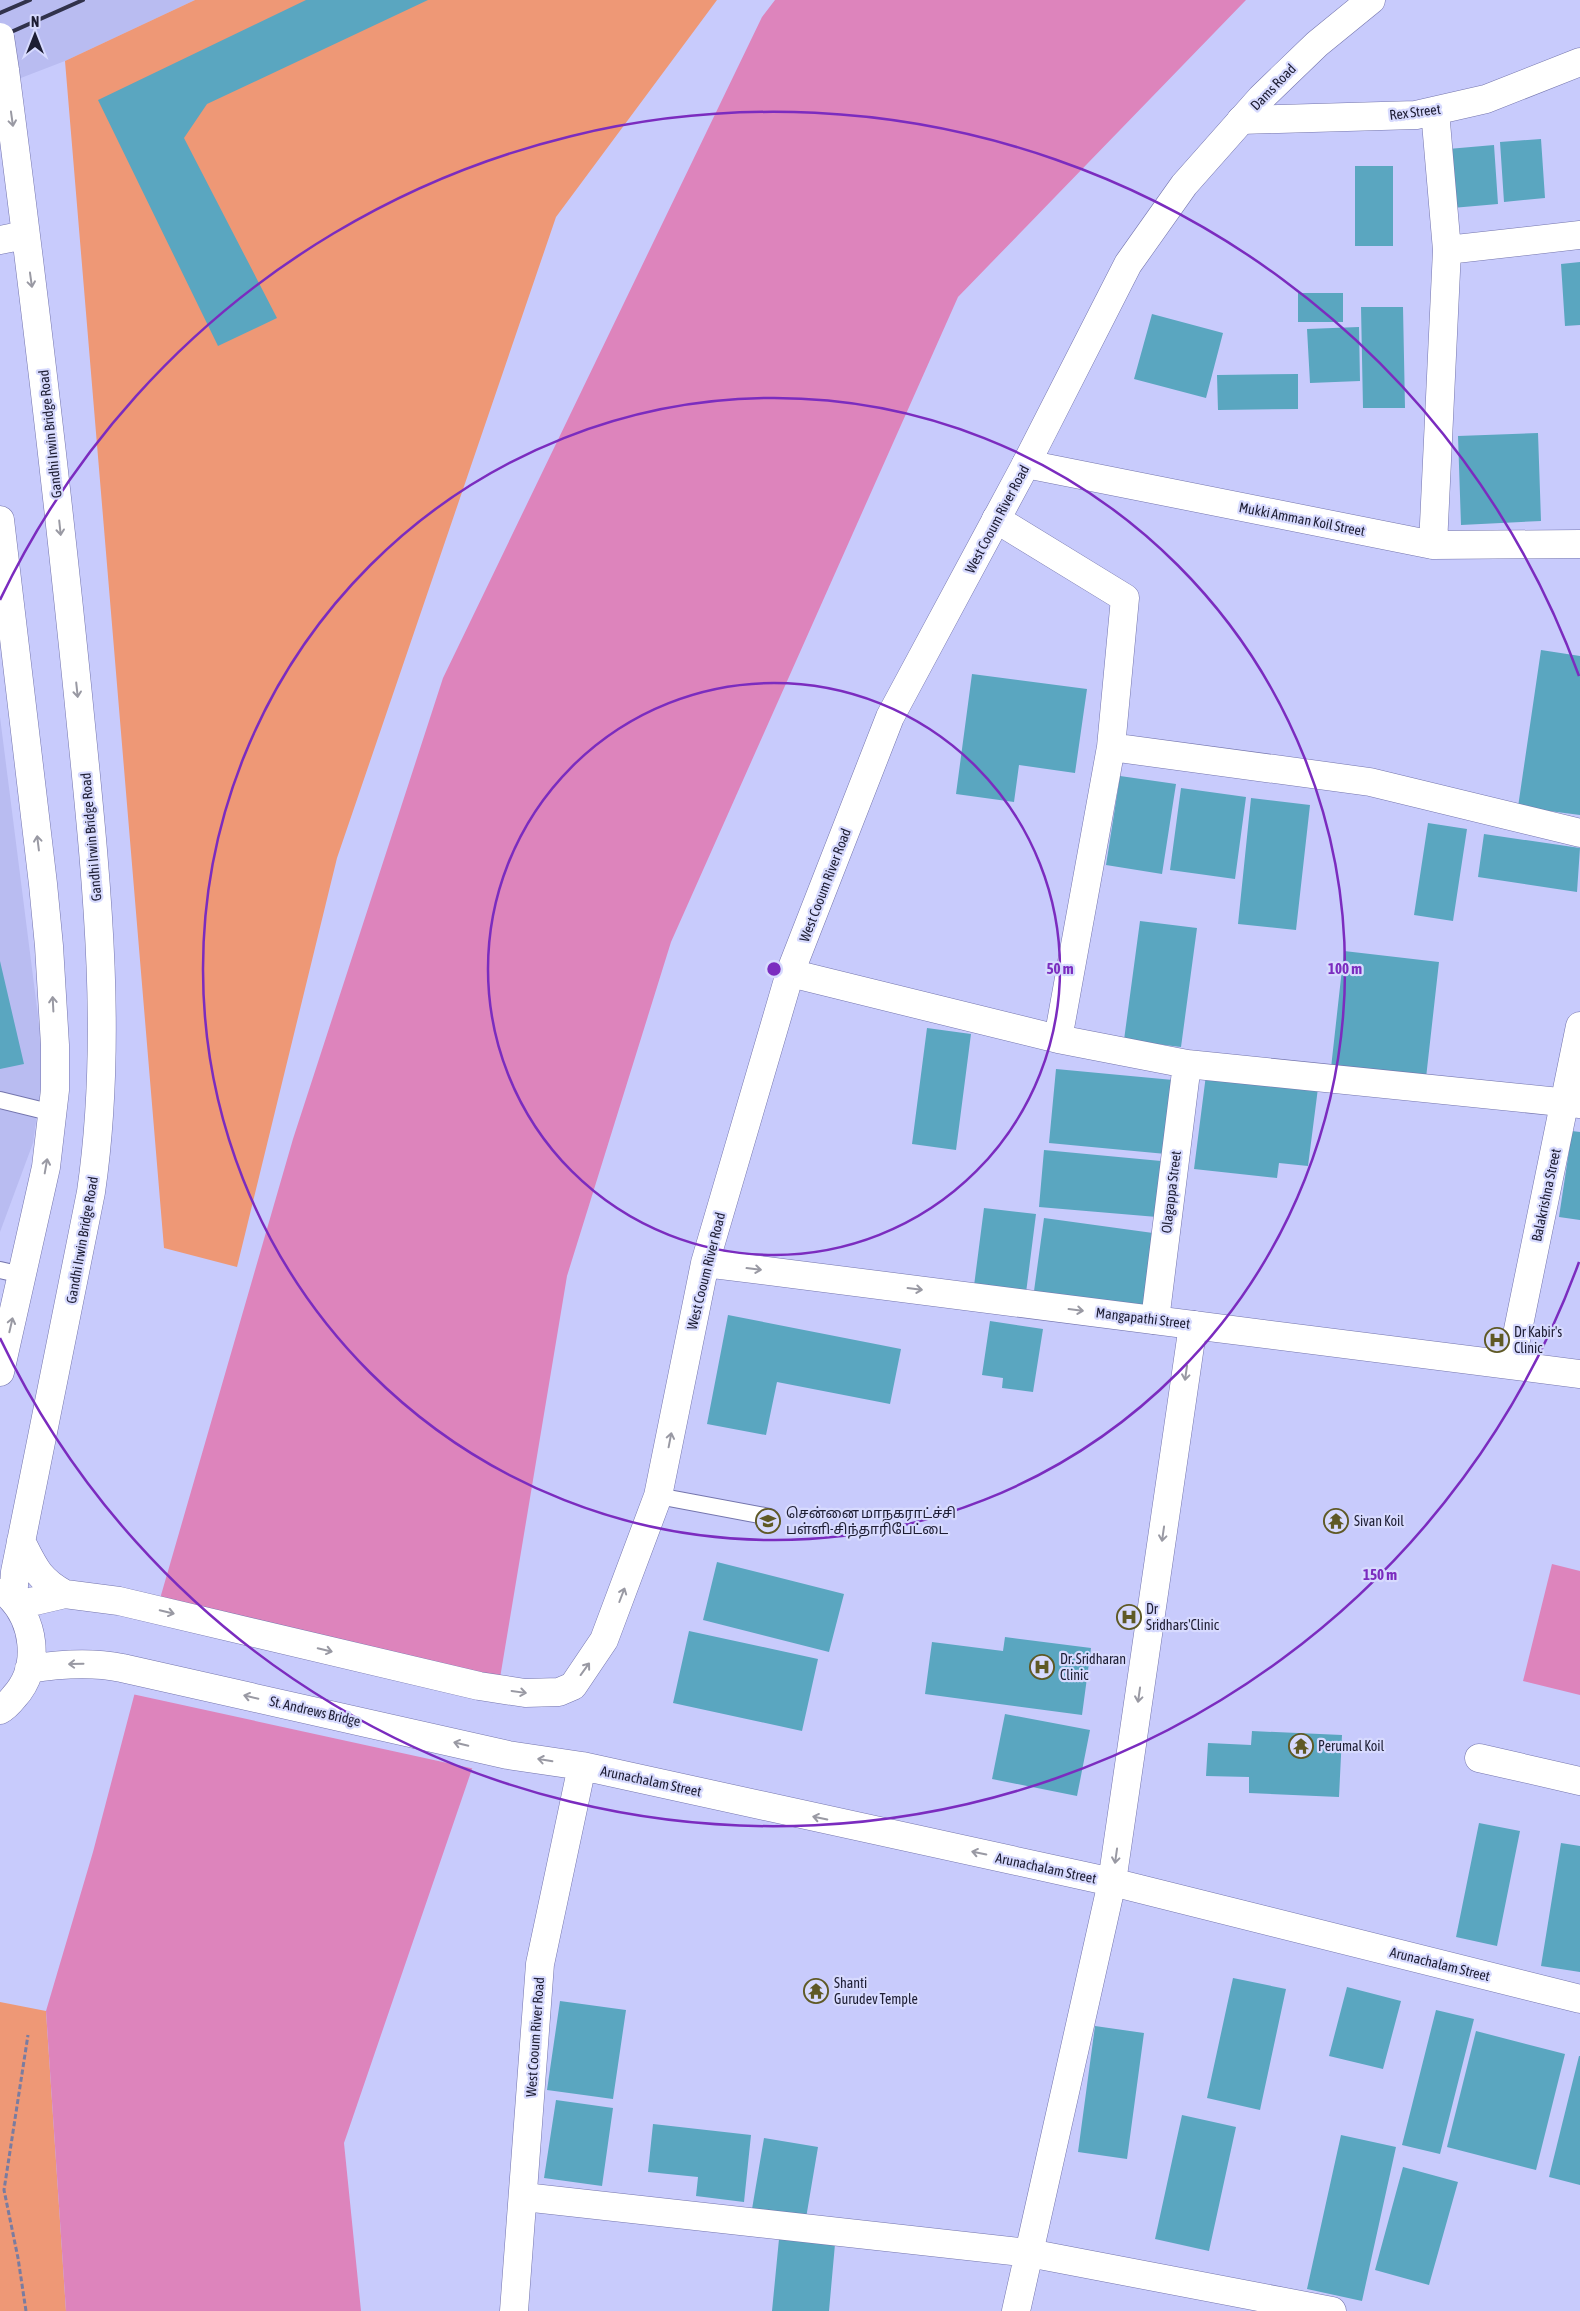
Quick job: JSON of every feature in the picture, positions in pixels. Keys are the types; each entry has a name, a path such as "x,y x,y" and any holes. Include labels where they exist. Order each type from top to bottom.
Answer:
{"street":[{"name":"Dams Road","path":"1184,185 1276,82 1303,56 1371,0"},
{"name":"Gandhi Irwin Bridge Road","path":"0,37 5,70 13,238 41,354 83,750 96,896 101,979 102,1070 99,1140 92,1192 10,1598"},
{"name":"Rex Street","path":"1242,120 1416,115 1486,99 1580,62"},
{"path":"1433,545 1447,250 1435,111"},
{"name":"West Cooum River Road","path":"65,1594 119,1601 479,1686 525,1693 559,1692 573,1686 604,1640 658,1496 706,1263 790,973 890,717 1026,464 1128,264 1184,185"},
{"path":"1447,250 1580,235"},
{"name":"Mukki Amman Koil Street","path":"1026,464 1433,545 1580,544"},
{"path":"996,519 1125,598 1111,747 1058,1039"},
{"path":"0,520 49,946 55,1045 53,1113 46,1168 11,1272 0,1372"},
{"path":"1111,747 1370,782 1580,833"},
{"path":"790,973 1058,1039 1187,1064 1573,1103"},
{"name":"Balakrishna Street","path":"1511,1364 1573,1103 1580,1026"},
{"name":"Olagappa Street","path":"1155,1320 1187,1064"},
{"name":"Mangapathi Street","path":"706,1263 1580,1374"},
{"path":"1016,2311 1112,1882 1193,1325"},
{"path":"22,1541 38,1574 50,1586 65,1594"},
{"path":"10,1598 65,1594"},
{"path":"1,1713 20,1691 30,1669 32,1652 31,1636 26,1620 10,1598"},
{"name":"St. Andrews Bridge","path":"30,1669 54,1665 82,1664 122,1668 508,1755"},
{"name":"Arunachalam Street","path":"508,1755 582,1766 1112,1882 1580,1999"},
{"path":"1479,1758 1580,1781"},
{"name":"West Cooum River Road","path":"514,2311 540,1964 582,1766"},
{"path":"524,2197 1029,2253 1332,2311"}],"lane":[{"path":"0,1100 53,1113"},
{"path":"658,1496 770,1517"}],"path":[{"path":"26,2311 18,2258 4,2190 28,2035"}],"shaded area":[{"path":"0,0 195,0 65,61 0,86"},
{"path":"195,0 717,0 556,217 337,858 237,1267 164,1248 65,61"},
{"path":"775,0 1246,0 958,297 671,942 567,1276 497,1696 344,2143 361,2311 66,2311 46,2011 93,1852 155,1616 293,1139 443,678 762,17"},
{"path":"0,717 44,1063 33,1143 0,1232"},
{"path":"1552,1564 1580,1571 1580,1695 1523,1681"},
{"path":"0,2002 46,2011 66,2311 0,2311"}],"pier":[{"path":"151,1621 500,1696 475,1769 132,1694"}],"building":[{"path":"306,0 428,0 207,104 184,138 277,318 218,346 98,100"},
{"path":"1541,139 1545,198 1504,202 1500,142"},
{"path":"1494,145 1498,204 1452,208 1448,149"},
{"path":"1355,166 1393,166 1393,246 1355,246"},
{"path":"1580,262 1580,325 1565,326 1561,264"},
{"path":"1298,293 1343,293 1343,322 1298,322"},
{"path":"1361,307 1403,307 1405,408 1363,408"},
{"path":"1152,314 1223,333 1206,398 1134,379"},
{"path":"1359,327 1360,381 1310,383 1307,329"},
{"path":"1298,374 1298,409 1218,410 1217,375"},
{"path":"1538,433 1541,521 1461,525 1458,436"},
{"path":"1541,650 1580,656 1580,815 1518,807"},
{"path":"972,674 1087,689 1075,773 1019,765 1014,802 956,794"},
{"path":"1120,776 1176,784 1162,874 1106,865"},
{"path":"1181,788 1246,797 1235,879 1170,870"},
{"path":"1251,798 1310,805 1296,930 1238,924"},
{"path":"1428,823 1467,829 1453,921 1414,915"},
{"path":"1484,834 1580,848 1577,892 1478,877"},
{"path":"1140,921 1197,928 1181,1047 1124,1040"},
{"path":"1344,951 1439,962 1426,1078 1331,1068"},
{"path":"0,961 24,1064 0,1069"},
{"path":"927,1028 971,1034 956,1150 912,1144"},
{"path":"1056,1069 1173,1080 1166,1154 1049,1143"},
{"path":"1206,1075 1318,1088 1308,1166 1279,1163 1277,1178 1194,1169"},
{"path":"1572,1131 1580,1132 1580,1220 1559,1217"},
{"path":"1044,1150 1161,1161 1157,1217 1039,1207"},
{"path":"984,1208 1036,1214 1026,1293 974,1286"},
{"path":"1044,1218 1153,1233 1144,1305 1034,1291"},
{"path":"728,1315 901,1349 890,1404 777,1382 766,1435 707,1424"},
{"path":"990,1321 1043,1329 1033,1392 1002,1388 1003,1378 982,1375"},
{"path":"717,1562 844,1594 829,1652 703,1620"},
{"path":"689,1631 818,1659 802,1731 673,1703"},
{"path":"1005,1637 1091,1648 1082,1715 925,1694 932,1642 1003,1651"},
{"path":"1005,1714 1090,1730 1077,1796 992,1779"},
{"path":"1252,1731 1342,1735 1339,1797 1249,1793 1249,1777 1206,1776 1208,1743 1251,1745"},
{"path":"1479,1823 1520,1831 1497,1946 1456,1937"},
{"path":"1561,1843 1580,1846 1580,1972 1541,1966"},
{"path":"1233,1978 1286,1989 1260,2110 1207,2098"},
{"path":"1347,1987 1401,2001 1383,2069 1329,2056"},
{"path":"560,2001 626,2010 613,2099 547,2090"},
{"path":"1436,2010 1474,2019 1440,2154 1402,2145"},
{"path":"1095,2026 1144,2033 1127,2159 1078,2152"},
{"path":"1476,2031 1565,2054 1536,2170 1447,2147"},
{"path":"1580,2056 1580,2185 1549,2177"},
{"path":"556,2100 613,2108 602,2186 544,2178"},
{"path":"1182,2115 1236,2127 1209,2251 1155,2239"},
{"path":"653,2124 751,2135 744,2202 696,2196 698,2177 648,2172"},
{"path":"1341,2135 1396,2147 1362,2301 1307,2289"},
{"path":"764,2138 818,2147 805,2224 751,2215"},
{"path":"1403,2167 1458,2182 1429,2285 1375,2270"},
{"path":"779,2239 835,2244 829,2311 772,2311"}],"railway":[{"path":"0,13 30,0"},
{"path":"0,37 83,0"}],"place":[{"name":"Dr Kabir's Clinic","path":"1497,1340"},
{"name":"சென்னை மாநகராட்ச்சி பள்ளி-சிந்தாரிபேட்டை","path":"768,1521"},
{"name":"Sivan Koil","path":"1336,1521"},
{"name":"Dr Sridhars'Clinic","path":"1129,1617"},
{"name":"Dr. Sridharan Clinic","path":"1042,1667"},
{"name":"Perumal Koil","path":"1301,1746"},
{"name":"Shanti Gurudev Temple","path":"816,1991"}]}
